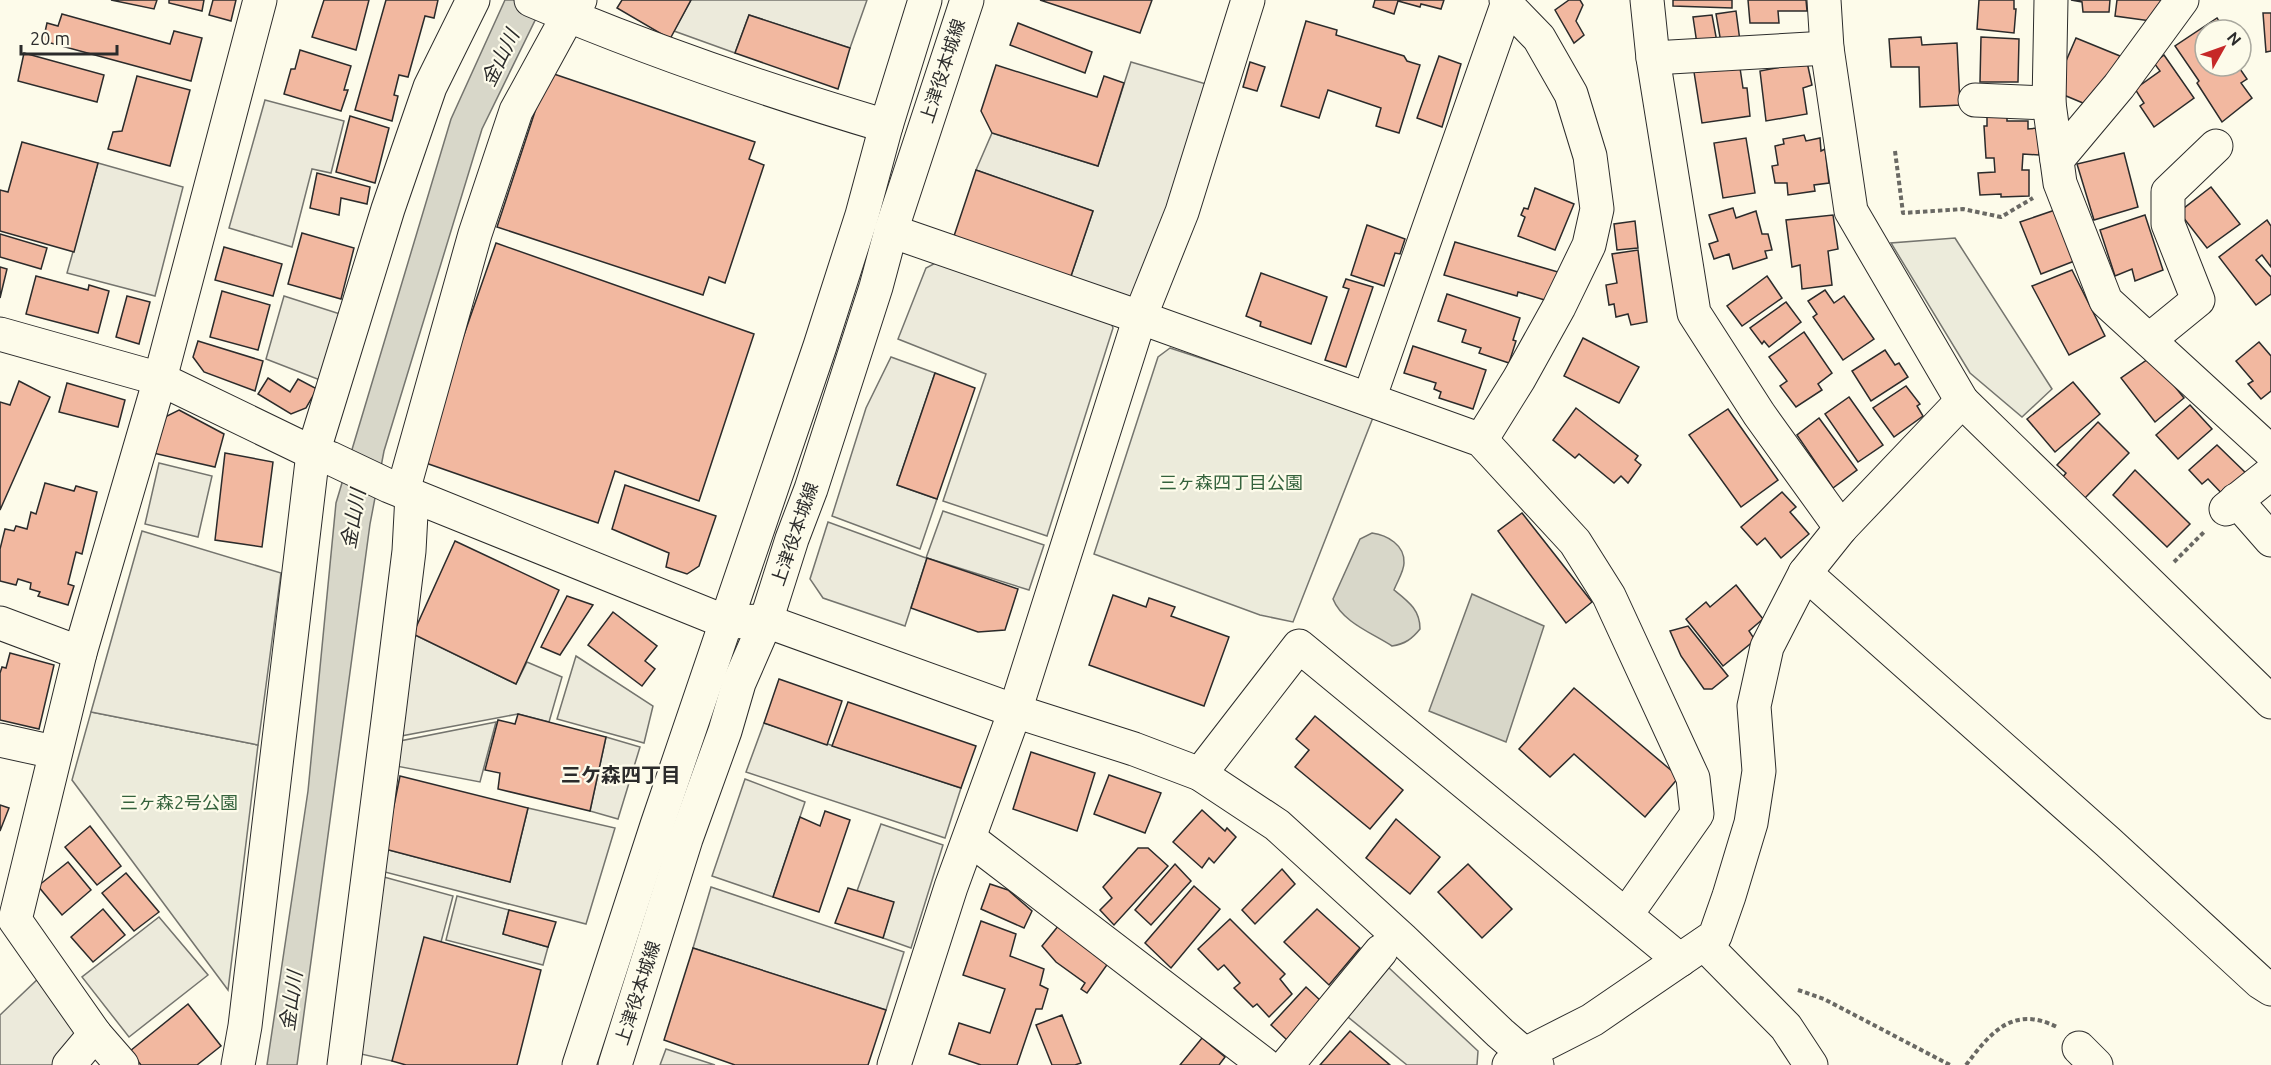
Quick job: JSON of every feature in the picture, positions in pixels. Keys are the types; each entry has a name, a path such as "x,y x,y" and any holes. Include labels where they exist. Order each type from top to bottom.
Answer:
{"street":[{"path":"122,1065 95,1034 15,920 54,752 80,653 160,379 260,0"},
{"path":"238,1065 322,455 388,209 430,87 473,0"},
{"path":"531,0 574,8 701,66 886,126"},
{"name":"上津役本城線","path":"615,1065 686,839 725,730 739,683 766,621 876,287 891,231 967,0"},
{"path":"894,1065 951,887 1016,711 1140,317 1182,212 1248,0"},
{"path":"1647,0 1653,58 1695,312 1759,414 1840,528"},
{"path":"1824,0 1827,48 1851,211 1962,401 2271,702"},
{"path":"2051,0 2049,103 2059,172 2106,301 2271,452"},
{"path":"2059,172 2182,0"},
{"path":"1369,399 1507,3 1539,38 1572,94 1590,156 1597,209 1589,245 1559,307 1482,440"},
{"name":"上津役本城線","path":"579,1065 657,825 859,226 921,6"},
{"path":"344,1065 408,551 401,490 475,234 516,111 574,8"},
{"path":"1653,58 1827,48"},
{"path":"1976,100 2049,103"},
{"path":"2149,340 2198,300 2168,224 2168,192 2216,146"},
{"path":"891,231 1140,317 1482,440 1575,542 1609,596 1693,778 1697,814 1626,915"},
{"path":"0,334 160,379 401,490 726,622 766,621 1016,711 1134,748 1200,774 1277,825 1402,939 1500,1033 1523,1061 1592,1020 1715,936 1751,823 1759,771 1754,706 1767,647 1805,573 1840,528 1962,401"},
{"path":"2271,473 2231,505 2271,540"},
{"path":"1805,573 2267,980"},
{"path":"0,623 80,653"},
{"path":"1200,774 1299,646 1626,915 1692,952 1786,1028 1811,1065"},
{"path":"0,740 54,752"},
{"path":"970,839 1265,1065"},
{"path":"1287,1065 1381,951"},
{"path":"69,1065 95,1034"}],"path":[{"path":"1895,151 1903,213 1963,209 2001,217 2059,172"},
{"path":"2151,585 2231,505"},
{"path":"1792,988 1824,999 1950,1065"},
{"path":"1966,1065 1983,1042 2010,1021 2032,1018 2056,1026 2088,1056"}],"green space":[{"path":"1955,238 2052,389 2022,417 1970,373 1891,243"},
{"name":"三ヶ森四丁目公園","path":"1170,348 1374,415 1293,622 1260,615 1094,554 1158,357"},
{"name":"三ヶ森2号公園","path":"91,712 258,745 228,990 72,780"}],"shaded area":[{"path":"691,0 867,0 850,48 749,15 735,53 674,31"},
{"path":"1131,62 1206,84 1139,293 1128,302 1069,282 1093,211 976,170 992,133 1098,166"},
{"path":"265,100 344,121 331,173 312,169 292,247 229,228"},
{"path":"98,163 183,187 155,296 67,273"},
{"path":"941,260 1110,319 1113,328 1047,536 943,501 986,374 898,339 926,268"},
{"path":"284,296 340,314 320,380 266,359"},
{"path":"891,357 935,373 897,485 937,499 920,549 832,516 866,408"},
{"path":"159,463 212,476 198,537 145,524"},
{"path":"943,511 1044,545 1029,590 927,558 905,626 823,598 810,579 828,522 926,558"},
{"path":"142,531 281,573 258,745 91,712"},
{"path":"413,634 516,684 527,662 562,677 549,722 518,714 401,736"},
{"path":"576,656 653,706 644,743 557,719"},
{"path":"496,722 480,782 396,766 400,741"},
{"path":"764,723 961,788 945,838 746,772"},
{"path":"606,737 640,747 618,819 590,811"},
{"path":"745,779 805,802 773,897 712,876"},
{"path":"528,808 615,828 586,924 381,871 385,849 510,882"},
{"path":"881,824 943,845 911,948 883,938 893,902 857,891"},
{"path":"384,877 453,896 441,942 392,1061 361,1054"},
{"path":"711,887 904,952 886,1010 693,948"},
{"path":"457,896 509,910 503,934 548,947 543,965 446,940"},
{"path":"159,917 208,975 129,1037 82,977"},
{"path":"1388,967 1478,1051 1477,1065 1407,1065 1343,1013"},
{"path":"39,978 80,1033 55,1065 0,1065 0,1015"},
{"path":"666,1049 715,1065 660,1065"}],"water":[{"name":"金山川","path":"505,0 545,0 482,129 384,451 370,524 297,1065 267,1065 308,791 336,503 451,119"},
{"path":"1372,533 1394,542 1402,551 1404,566 1394,590 1413,607 1419,622 1420,629 1414,636 1392,646 1350,621 1333,599 1360,539"},
{"path":"1472,594 1544,626 1506,742 1429,711"}],"building":[{"path":"111,0 157,0 154,9"},
{"path":"169,0 204,0 202,11 169,3"},
{"path":"213,0 236,0 231,21 209,15"},
{"path":"324,0 369,0 356,50 312,37"},
{"path":"386,0 438,0 434,18 425,16 408,77 399,75 394,95 398,96 392,121 355,110"},
{"path":"622,0 691,0 670,39 617,8"},
{"path":"1040,0 1152,0 1140,33"},
{"path":"1375,0 1444,0 1441,9 1421,4 1420,7 1398,1 1394,14 1373,7"},
{"path":"1569,0 1580,0 1583,5 1576,21 1584,35 1574,43 1555,10"},
{"path":"1673,0 1732,0 1732,8 1673,6"},
{"path":"1748,0 1806,0 1807,11 1778,11 1779,23 1750,23"},
{"path":"1979,0 2014,0 2014,9 2016,9 2014,33 1977,29"},
{"path":"2071,0 2110,0 2109,12 2083,12 2082,2"},
{"path":"2117,0 2162,0 2158,22 2115,16"},
{"path":"1736,11 1740,41 1721,43 1716,14"},
{"path":"2263,13 2271,13 2271,51 2266,52"},
{"path":"62,14 170,44 174,31 202,38 191,81 43,41 47,23 58,26"},
{"path":"749,15 850,48 838,89 735,53"},
{"path":"1712,15 1717,42 1697,44 1693,17"},
{"path":"1306,21 1337,30 1336,35 1404,56 1407,61 1420,65 1399,133 1376,126 1381,108 1328,90 1319,118 1281,106"},
{"path":"1018,23 1092,52 1085,73 1010,45"},
{"path":"2193,34 2193,72 2175,46"},
{"path":"1921,37 1922,45 1957,43 1960,105 1920,107 1919,67 1891,67 1889,39"},
{"path":"1981,37 2019,39 2018,82 1980,82"},
{"path":"2076,38 2120,56 2095,108 2059,93 2066,78 2060,75"},
{"path":"300,50 351,66 344,90 348,90 341,111 284,94 291,69 295,69"},
{"path":"24,53 104,75 97,102 18,81"},
{"path":"2164,55 2194,98 2154,127 2140,106 2144,103 2135,89 2160,71 2154,63"},
{"path":"1439,56 1461,64 1442,127 1417,118"},
{"path":"1250,62 1265,67 1257,91 1243,87"},
{"path":"1807,62 1812,85 1803,88 1807,114 1766,121 1760,71"},
{"path":"996,65 1097,97 1104,76 1124,83 1098,166 992,133 981,111"},
{"path":"1740,68 1743,88 1747,88 1750,116 1702,123 1694,72"},
{"path":"548,72 755,142 749,159 764,165 725,283 709,277 703,295 497,227"},
{"path":"137,76 190,90 170,166 108,149 113,132 122,131"},
{"path":"2197,78 2246,78 2241,83 2252,98 2222,122 2197,83 2199,81"},
{"path":"2007,112 2007,121 2028,121 2028,129 2038,128 2039,155 2023,154 2022,170 2029,170 2029,196 1980,195 1978,173 1995,172 1994,158 1986,158 1984,126 1987,126 1987,113"},
{"path":"350,116 389,128 375,183 336,172"},
{"path":"1804,135 1806,141 1820,138 1821,151 1825,149 1829,183 1814,185 1815,191 1788,195 1787,183 1775,183 1772,166 1778,165 1775,146 1784,144 1783,139"},
{"path":"1746,138 1755,193 1723,198 1714,143"},
{"path":"22,142 98,163 74,252 0,231 0,190 8,192"},
{"path":"2124,153 2138,207 2094,220 2077,164"},
{"path":"976,170 1093,211 1069,282 952,242"},
{"path":"317,173 370,187 367,204 341,198 339,215 310,208"},
{"path":"2211,187 2240,224 2207,248 2179,212"},
{"path":"1535,188 1574,204 1555,250 1518,236 1525,217 1521,215 1524,208 1528,209"},
{"path":"1733,208 1736,218 1756,211 1762,234 1768,234 1772,250 1765,251 1767,258 1733,269 1729,254 1714,259 1709,244 1718,241 1709,215"},
{"path":"2058,209 2077,260 2041,274 2020,222"},
{"path":"1833,215 1838,249 1828,251 1832,285 1802,289 1800,265 1792,267 1786,220"},
{"path":"2145,215 2163,270 2135,281 2132,269 2115,276 2100,230"},
{"path":"2267,220 2271,226 2271,267 2262,255 2256,260 2271,277 2271,294 2256,305 2219,257"},
{"path":"1635,221 1638,248 1617,250 1614,224"},
{"path":"1367,225 1405,239 1400,254 1395,253 1384,286 1351,275"},
{"path":"302,233 354,248 341,299 288,284"},
{"path":"0,234 47,248 41,269 0,257"},
{"path":"1455,242 1558,272 1548,301 1518,292 1517,296 1444,275"},
{"path":"496,243 754,334 699,501 615,471 598,523 420,461"},
{"path":"224,247 282,264 273,296 215,280"},
{"path":"1638,250 1647,322 1631,325 1628,314 1616,317 1614,304 1609,305 1606,285 1617,283 1612,254"},
{"path":"0,267 7,269 0,298"},
{"path":"2072,270 2105,336 2069,355 2032,286"},
{"path":"1261,273 1327,297 1311,344 1260,326 1261,322 1246,316"},
{"path":"36,276 88,290 89,285 109,291 98,333 26,314"},
{"path":"1767,276 1782,298 1742,326 1727,306"},
{"path":"1346,279 1373,287 1346,367 1325,360 1349,289 1343,287"},
{"path":"1825,290 1834,303 1844,296 1874,339 1843,360 1813,317 1817,314 1808,301"},
{"path":"222,291 270,305 258,350 210,337"},
{"path":"1447,294 1520,318 1509,363 1479,353 1481,348 1462,342 1466,330 1438,321"},
{"path":"127,296 150,302 139,344 116,337"},
{"path":"1786,302 1801,322 1769,347 1764,341 1762,344 1750,328"},
{"path":"1804,332 1832,373 1818,384 1822,390 1796,407 1780,386 1787,381 1769,357"},
{"path":"1583,338 1639,367 1619,403 1564,376"},
{"path":"198,341 263,361 255,391 204,372 193,357"},
{"path":"2259,342 2271,356 2271,391 2261,399 2248,384 2253,381 2236,361"},
{"path":"1413,346 1486,370 1473,409 1439,398 1441,392 1434,389 1436,383 1404,373"},
{"path":"1885,350 1895,365 1899,363 1908,377 1871,401 1852,371"},
{"path":"2151,357 2184,398 2155,422 2121,378"},
{"path":"935,373 975,388 937,499 897,485"},
{"path":"268,378 290,392 298,379 317,389 306,408 291,414 258,394"},
{"path":"19,381 50,397 0,510 0,402 10,405"},
{"path":"2073,382 2100,414 2055,452 2027,419"},
{"path":"67,383 125,400 118,427 59,412"},
{"path":"1906,386 1920,404 1917,406 1923,416 1894,437 1873,408"},
{"path":"1849,397 1883,445 1858,462 1825,414"},
{"path":"2190,405 2212,429 2178,459 2156,435"},
{"path":"1576,408 1638,456 1635,460 1641,465 1628,483 1621,476 1614,483 1579,454 1575,458 1553,440"},
{"path":"1728,409 1778,480 1741,507 1689,435"},
{"path":"179,410 224,434 215,467 153,453 163,418"},
{"path":"1819,418 1857,470 1833,488 1797,435"},
{"path":"2098,422 2129,453 2084,499 2062,478 2066,473 2057,465"},
{"path":"2217,445 2251,478 2228,500 2208,479 2202,484 2189,470"},
{"path":"225,453 273,462 262,547 215,540"},
{"path":"2135,470 2190,524 2167,547 2113,495"},
{"path":"45,483 74,491 76,486 97,492 82,554 76,552 68,584 74,586 68,605 38,596 40,592 30,589 31,583 18,579 16,585 0,581 0,549 5,529 14,531 16,526 27,529 31,512 36,514"},
{"path":"625,485 716,516 699,566 687,574 666,567 669,553 612,529"},
{"path":"1782,492 1796,507 1790,512 1809,534 1781,558 1765,538 1757,545 1741,527"},
{"path":"1522,513 1592,602 1566,623 1498,531"},
{"path":"455,541 559,590 516,684 413,634"},
{"path":"927,558 1018,589 1005,630 978,632 911,608"},
{"path":"1736,585 1763,619 1749,631 1755,640 1723,666 1686,619 1706,602 1710,607"},
{"path":"1113,595 1146,607 1149,598 1175,607 1171,616 1229,637 1204,706 1089,665"},
{"path":"567,596 593,605 560,655 541,647"},
{"path":"613,612 657,646 645,661 655,669 642,686 588,645"},
{"path":"1688,626 1728,676 1712,689 1704,689 1681,656 1670,631"},
{"path":"10,653 54,665 39,729 0,720 0,673 2,667 6,668"},
{"path":"779,679 842,701 827,745 764,723"},
{"path":"1574,688 1679,777 1645,817 1574,754 1550,777 1519,749"},
{"path":"848,702 976,746 961,788 832,746"},
{"path":"518,714 606,737 590,811 498,789 500,773 485,770 498,720 515,724"},
{"path":"1315,716 1403,790 1370,829 1295,767 1309,750 1296,739"},
{"path":"1031,752 1095,773 1077,831 1013,809"},
{"path":"1109,775 1161,793 1145,833 1094,814"},
{"path":"400,776 528,808 510,882 385,849"},
{"path":"0,805 9,808 0,831"},
{"path":"1202,810 1225,831 1227,828 1236,837 1214,863 1209,858 1202,868 1173,842"},
{"path":"825,811 850,820 819,912 773,897 800,817 820,826"},
{"path":"1396,819 1440,857 1410,894 1366,858"},
{"path":"90,826 121,866 97,885 65,847"},
{"path":"1138,848 1148,848 1168,866 1114,925 1100,910 1112,898 1103,887"},
{"path":"68,862 91,890 62,915 38,886"},
{"path":"1175,864 1191,881 1151,925 1135,910"},
{"path":"1468,864 1512,909 1482,938 1438,892"},
{"path":"1282,869 1295,884 1255,924 1242,910"},
{"path":"126,873 159,912 134,931 102,893"},
{"path":"990,884 1008,890 1032,911 1024,928 981,909"},
{"path":"1194,886 1220,909 1171,968 1145,943"},
{"path":"848,888 894,902 883,938 835,923"},
{"path":"103,909 125,935 93,962 71,937"},
{"path":"1317,909 1360,948 1329,985 1284,942"},
{"path":"509,910 556,922 548,947 503,934"},
{"path":"1230,919 1285,974 1280,979 1292,994 1269,1017 1257,1004 1253,1007 1234,988 1240,983 1224,965 1218,970 1198,949"},
{"path":"981,921 1016,934 1010,956 1044,969 1040,985 1048,989 1042,1009 1036,1009 1017,1065 981,1065 949,1054 959,1023 990,1033 1005,989 963,975"},
{"path":"1059,925 1109,962 1087,993 1081,989 1085,983 1056,962 1042,946"},
{"path":"424,937 541,970 517,1065 406,1065 392,1061"},
{"path":"693,948 886,1010 868,1065 735,1065 664,1040"},
{"path":"1306,987 1321,1001 1287,1040 1271,1025"},
{"path":"188,1004 221,1046 197,1065 141,1065 130,1051"},
{"path":"1062,1015 1081,1063 1075,1065 1052,1065 1036,1025"},
{"path":"1350,1031 1390,1065 1320,1065"},
{"path":"1202,1038 1225,1057 1219,1065 1180,1065"}],"district":[{"name":"三ケ森四丁目","path":"621,775"}]}
